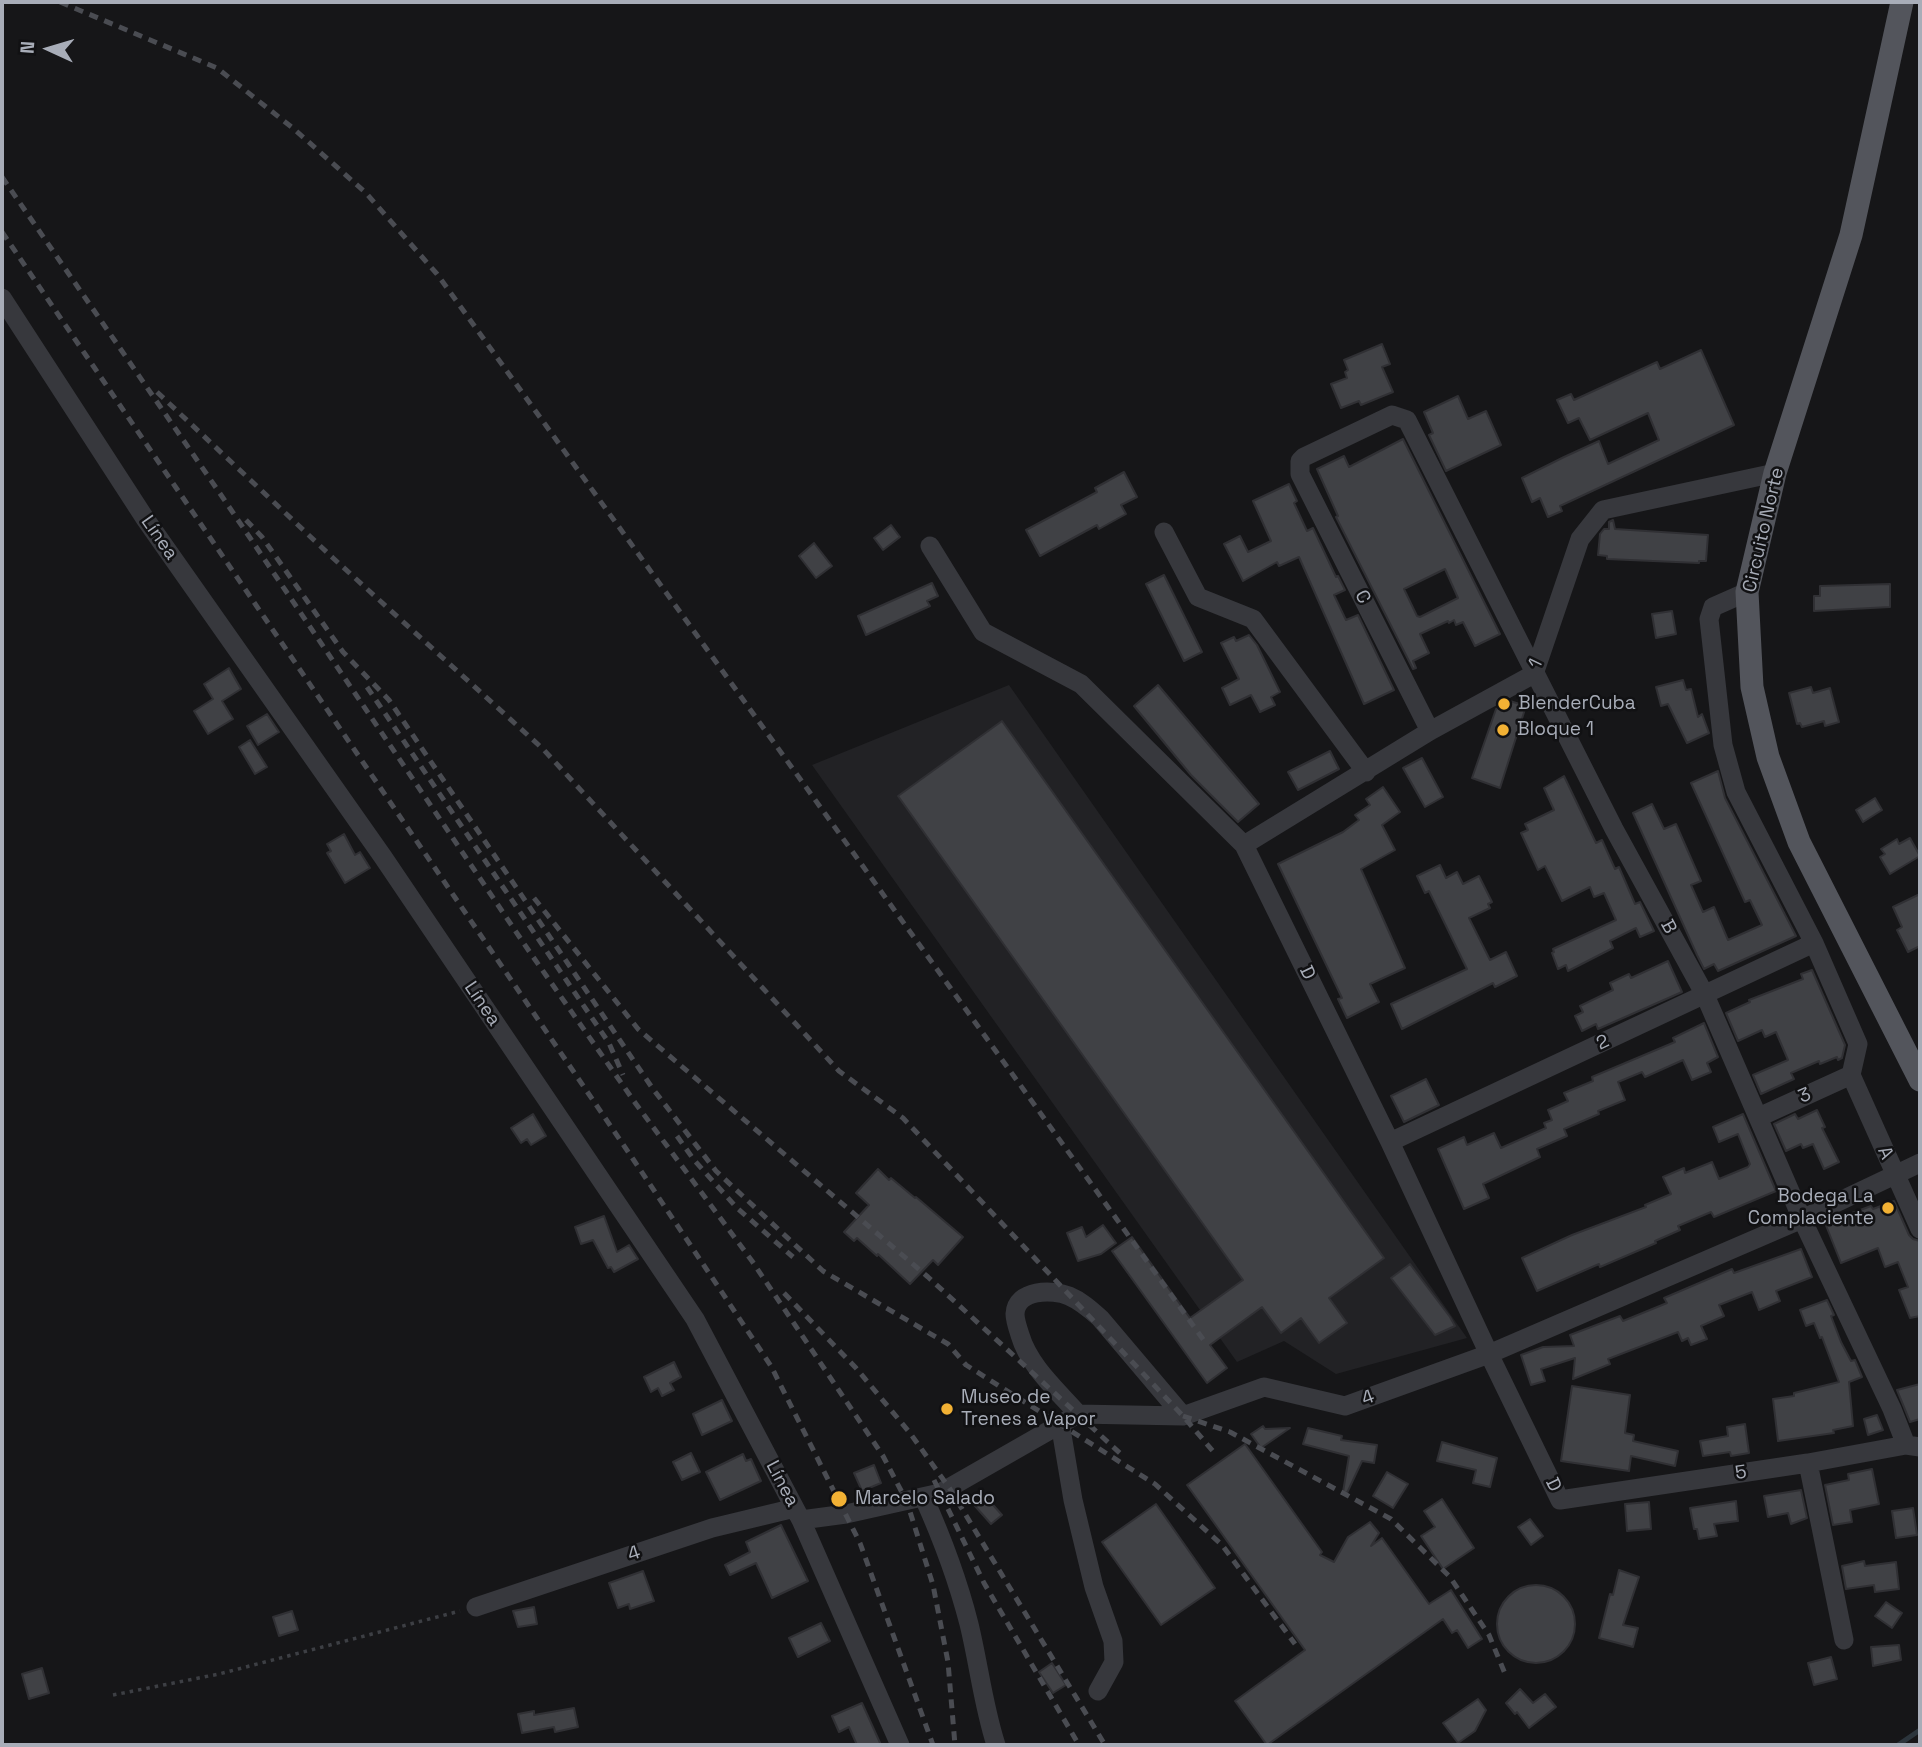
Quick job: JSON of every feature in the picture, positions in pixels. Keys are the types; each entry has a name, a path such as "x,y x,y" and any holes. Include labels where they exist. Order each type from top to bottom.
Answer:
{"main road":[{"name":"Circuito Norte","path":"1902,2 1851,235 1775,473 1747,592 1752,687 1768,757 1799,842 1920,1080"}],"street":[{"name":"Línea","path":"2,298 146,520 383,857 695,1319 798,1514 900,1745"},
{"name":"C","path":"1407,420 1392,415 1304,457 1300,461 1300,474 1430,731"},
{"name":"B","path":"1407,420 1614,829 1705,995 1802,1219 1892,1409 1913,1446"},
{"name":"1","path":"1244,845 1430,731 1534,674 1580,539 1603,510 1775,473"},
{"path":"1164,532 1198,597 1254,619 1366,772"},
{"name":"D","path":"930,546 983,632 1081,684 1244,845 1390,1142 1560,1500"},
{"path":"1747,592 1713,607 1709,619 1723,745 1736,792 1814,943 1858,1044 1851,1076"},
{"name":"2","path":"1390,1142 1814,943"},
{"name":"3","path":"1759,1117 1851,1076"},
{"name":"A","path":"1851,1076 1920,1229"},
{"name":"4","path":"476,1607 712,1528 798,1514 846,1514 950,1489 1077,1414 1183,1416 1264,1387 1345,1406 1489,1354 1802,1219 1920,1163"},
{"path":"1077,1414 1032,1360 1020,1337 1015,1313 1027,1296 1044,1291 1067,1294 1084,1304 1100,1318 1183,1416"},
{"path":"1060,1423 1073,1500 1094,1587 1113,1641 1114,1662 1098,1691"},
{"name":"5","path":"1560,1500 1913,1446"},
{"path":"1808,1463 1844,1640"},
{"path":"924,1497 942,1538 969,1624 986,1715 996,1745"}],"path":[{"path":"113,1695 219,1674 476,1607"}],"shaded area":[{"path":"1009,685 1467,1338 1336,1374 1284,1341 1237,1362 812,765"}],"building":[{"path":"1382,344 1390,364 1382,367 1393,392 1361,405 1359,401 1341,408 1331,384 1347,378 1345,372 1348,370 1344,360"},
{"path":"1701,350 1734,425 1560,506 1562,511 1548,517 1540,498 1532,502 1522,478 1564,457 1599,441 1608,464 1659,440 1648,413 1590,440 1579,418 1568,423 1557,400 1571,394 1574,400 1657,362 1660,369"},
{"path":"1458,396 1468,419 1486,411 1501,445 1446,471 1429,435 1433,433 1424,412"},
{"path":"1403,439 1500,634 1475,646 1463,622 1456,625 1454,620 1449,623 1448,621 1420,634 1429,653 1413,661 1416,668 1413,669 1336,517 1338,516 1317,469 1344,456 1349,467","holes":["1445,569 1458,598 1420,617 1417,616 1404,589"]},
{"path":"1124,472 1137,497 1121,505 1126,514 1099,529 1097,525 1040,556 1026,530 1097,492 1095,488"},
{"path":"1289,484 1297,501 1294,503 1307,531 1313,528 1345,590 1334,595 1346,620 1358,615 1394,690 1364,704 1299,557 1279,566 1277,562 1243,581 1224,544 1240,536 1248,552 1271,541 1253,501"},
{"path":"1613,520 1615,529 1708,535 1706,561 1699,563 1607,559 1607,556 1598,555 1600,534 1604,529 1609,529 1609,522"},
{"path":"891,525 900,537 883,550 874,538"},
{"path":"814,543 832,566 816,578 799,556"},
{"path":"1164,575 1202,652 1184,661 1146,584"},
{"path":"932,583 938,596 927,601 930,606 866,635 858,616"},
{"path":"1890,584 1890,607 1814,611 1814,596 1820,596 1820,586"},
{"path":"1672,611 1676,634 1656,638 1652,614"},
{"path":"1249,635 1257,645 1280,692 1271,697 1275,705 1260,712 1251,695 1230,705 1222,688 1239,679 1221,643 1234,637 1236,641"},
{"path":"229,668 241,689 222,701 233,719 208,734 194,711 213,699 204,684"},
{"path":"1683,680 1686,690 1691,689 1698,717 1702,714 1709,733 1687,743 1668,704 1661,706 1656,687"},
{"path":"1158,685 1259,804 1238,822 1191,775 1134,706"},
{"path":"1811,687 1813,693 1830,688 1839,722 1825,726 1824,721 1802,727 1800,723 1797,724 1789,693"},
{"name":"Bloque 1","path":"1510,701 1526,706 1500,788 1472,778 1496,709"},
{"path":"267,714 279,732 258,745 247,726"},
{"path":"1002,721 1384,1258 1329,1298 1347,1323 1319,1343 1301,1318 1281,1333 1262,1307 1210,1345 1227,1368 1207,1383 1112,1251 1132,1237 1190,1318 1243,1280 898,796"},
{"path":"250,740 267,767 255,774 239,747"},
{"path":"1330,751 1339,769 1298,790 1288,772"},
{"path":"1422,758 1443,797 1425,807 1403,768"},
{"path":"1718,771 1725,798 1796,936 1718,971 1714,964 1704,969 1633,813 1652,804 1664,829 1676,824 1701,881 1691,885 1703,912 1714,907 1728,940 1762,925 1750,900 1745,902 1691,783"},
{"path":"1564,776 1596,843 1602,840 1615,869 1619,867 1635,904 1640,902 1654,931 1640,937 1636,928 1610,941 1613,948 1568,971 1566,965 1558,969 1553,949 1616,920 1604,893 1594,897 1590,887 1562,901 1545,866 1538,870 1521,833 1528,830 1525,824 1554,810 1544,788"},
{"path":"1383,787 1400,812 1382,825 1395,850 1361,869 1405,968 1370,984 1379,1002 1347,1018 1338,999 1342,998 1278,864 1343,832 1359,820 1355,815 1370,805 1366,799"},
{"path":"1875,798 1882,810 1863,822 1856,810"},
{"path":"344,834 355,855 360,852 370,868 345,883 327,853 331,851 327,844"},
{"path":"1910,838 1920,856 1890,874 1880,857 1885,854 1881,849 1897,839 1899,844"},
{"path":"1440,865 1446,878 1457,872 1463,884 1479,876 1492,902 1488,904 1490,908 1469,918 1490,960 1506,952 1517,976 1495,987 1493,983 1402,1029 1391,1004 1467,969 1429,891 1425,893 1417,876"},
{"path":"1920,894 1920,946 1908,952 1897,930 1902,927 1893,907"},
{"path":"1668,961 1682,992 1598,1029 1596,1024 1582,1031 1575,1016 1583,1012 1580,1006 1613,990 1610,983 1629,974 1631,978"},
{"path":"1812,970 1845,1045 1842,1058 1838,1060 1837,1057 1820,1064 1819,1061 1791,1073 1794,1079 1761,1094 1753,1075 1788,1060 1776,1032 1765,1037 1762,1030 1738,1041 1726,1013 1750,1002 1749,1000 1803,979 1801,974"},
{"path":"1704,1023 1718,1057 1707,1063 1711,1072 1692,1080 1683,1060 1645,1077 1642,1072 1618,1082 1625,1100 1564,1129 1567,1136 1537,1149 1540,1157 1483,1184 1489,1198 1464,1209 1438,1149 1464,1137 1467,1145 1494,1133 1501,1148 1546,1128 1544,1123 1552,1120 1548,1110 1568,1101 1564,1093 1593,1081 1592,1077 1675,1042 1673,1038"},
{"path":"1426,1079 1439,1105 1404,1122 1391,1096"},
{"path":"1817,1110 1825,1127 1822,1128 1839,1162 1824,1169 1813,1144 1803,1148 1801,1144 1786,1151 1774,1124 1795,1114 1798,1119"},
{"path":"533,1114 546,1136 531,1145 527,1139 521,1143 511,1128"},
{"path":"1743,1114 1776,1191 1714,1217 1711,1212 1678,1226 1680,1230 1655,1241 1656,1243 1537,1291 1522,1258 1671,1194 1663,1177 1684,1168 1685,1173 1712,1162 1719,1179 1748,1167 1750,1164 1738,1134 1719,1142 1713,1127"},
{"path":"878,1169 963,1237 938,1265 933,1260 910,1284 878,1254 877,1256 857,1238 854,1241 844,1232 869,1205 856,1193"},
{"path":"1894,1201 1909,1235 1920,1241 1920,1316 1910,1318 1899,1290 1908,1287 1898,1262 1885,1267 1878,1248 1841,1263 1825,1223 1871,1206 1873,1209"},
{"path":"604,1216 617,1252 629,1245 638,1259 614,1272 611,1267 608,1268 593,1240 581,1244 575,1227"},
{"path":"1103,1225 1116,1243 1101,1254 1078,1261 1067,1233 1082,1227 1086,1237"},
{"path":"1801,1249 1812,1277 1776,1291 1780,1301 1759,1310 1752,1292 1719,1305 1724,1316 1701,1326 1707,1339 1691,1345 1688,1338 1682,1341 1678,1332 1608,1359 1610,1364 1573,1379 1575,1358 1541,1369 1545,1381 1531,1385 1521,1355 1543,1347 1574,1346 1570,1335 1620,1316 1623,1321 1667,1303 1664,1298 1732,1269 1734,1273"},
{"path":"1410,1264 1455,1326 1435,1335 1391,1278"},
{"path":"1827,1300 1841,1342 1851,1361 1855,1360 1862,1377 1849,1382 1853,1426 1833,1430 1834,1433 1778,1441 1773,1399 1794,1396 1794,1393 1839,1382 1822,1337 1820,1338 1814,1323 1806,1326 1800,1310"},
{"path":"674,1362 681,1377 670,1383 674,1390 662,1396 658,1388 651,1392 644,1377"},
{"path":"1920,1384 1920,1419 1910,1422 1897,1390"},
{"path":"1572,1386 1630,1395 1625,1433 1634,1435 1633,1441 1678,1451 1675,1466 1631,1456 1629,1471 1561,1461"},
{"path":"722,1400 732,1421 702,1435 693,1414"},
{"path":"1877,1415 1883,1430 1868,1435 1864,1419"},
{"path":"1745,1424 1749,1453 1731,1456 1730,1452 1703,1456 1700,1441 1728,1436 1727,1427"},
{"path":"1263,1426 1265,1429 1290,1428 1261,1448 1251,1434"},
{"path":"1308,1428 1342,1436 1341,1440 1377,1445 1374,1463 1362,1461 1347,1493 1343,1492 1349,1456 1303,1444"},
{"path":"1442,1442 1497,1458 1490,1487 1473,1483 1476,1470 1437,1461"},
{"path":"1245,1444 1322,1552 1320,1555 1334,1562 1348,1537 1370,1522 1379,1533 1371,1546 1382,1538 1429,1604 1451,1590 1482,1639 1468,1648 1457,1630 1452,1633 1443,1619 1267,1745 1235,1701 1305,1650 1187,1485"},
{"path":"691,1453 700,1472 682,1480 673,1462"},
{"path":"743,1454 746,1461 751,1459 761,1481 720,1500 706,1472"},
{"path":"874,1465 881,1483 862,1491 854,1473"},
{"path":"1872,1469 1879,1504 1850,1510 1852,1522 1833,1525 1825,1485 1849,1480 1848,1474"},
{"path":"1387,1472 1408,1484 1393,1508 1373,1496"},
{"path":"1801,1490 1807,1518 1791,1524 1788,1513 1768,1517 1764,1496"},
{"path":"986,1497 1002,1515 991,1524 975,1506"},
{"path":"1442,1499 1474,1548 1443,1569 1421,1536 1435,1527 1424,1511"},
{"path":"1736,1501 1738,1521 1714,1524 1717,1536 1699,1539 1690,1508"},
{"path":"1649,1502 1651,1529 1627,1531 1625,1504"},
{"path":"1156,1504 1215,1588 1161,1625 1102,1542"},
{"path":"1913,1508 1917,1535 1896,1538 1892,1511"},
{"path":"1530,1519 1543,1536 1531,1545 1518,1527"},
{"path":"781,1525 808,1581 772,1598 756,1563 730,1575 725,1565 750,1552 746,1542"},
{"path":"1864,1561 1865,1566 1896,1562 1899,1589 1875,1592 1874,1585 1846,1589 1842,1566"},
{"path":"1619,1570 1639,1577 1623,1625 1638,1628 1633,1647 1599,1638"},
{"path":"643,1571 654,1601 630,1609 629,1604 618,1608 609,1583"},
{"path":"1536,1585 1551,1588 1564,1596 1572,1609 1575,1624 1572,1639 1564,1652 1551,1660 1536,1663 1521,1660 1508,1652 1500,1639 1497,1624 1500,1609 1508,1596 1521,1588"},
{"path":"1886,1602 1902,1613 1892,1628 1875,1616"},
{"path":"534,1607 537,1624 518,1627 513,1611"},
{"path":"292,1611 298,1630 279,1636 273,1617"},
{"path":"821,1623 830,1641 798,1657 789,1638"},
{"path":"1899,1645 1901,1660 1873,1666 1871,1647"},
{"path":"1831,1657 1837,1679 1814,1685 1808,1663"},
{"path":"1052,1663 1066,1685 1053,1693 1039,1672"},
{"path":"42,1668 49,1693 29,1699 22,1674"},
{"path":"1520,1689 1533,1703 1545,1694 1556,1707 1529,1728 1506,1703"},
{"path":"1478,1699 1486,1710 1475,1731 1458,1743 1443,1723"},
{"path":"862,1703 881,1745 857,1745 849,1727 839,1732 832,1716"},
{"path":"574,1708 578,1727 555,1732 554,1727 522,1733 518,1714 534,1711 534,1715"}],"waterway":[{"path":"1898,1745 1920,1730"}],"railway":[{"path":"60,2 217,68 294,129 366,193 437,274 1205,1342"},
{"path":"2,177 529,951 636,1104 752,1261 883,1456 907,1502 933,1585 948,1662 955,1745"},
{"path":"2,232 771,1366 860,1543 933,1745"},
{"path":"157,392 333,558 543,749 839,1071 903,1118 1183,1416 1217,1456"},
{"path":"246,520 262,537 343,652 389,700 653,1089 716,1171 823,1271 948,1344 966,1365 1155,1484 1222,1545 1295,1644"},
{"path":"367,687 609,1043 623,1075"},
{"path":"534,898 638,1029 928,1277 1122,1455"},
{"path":"677,1136 694,1160 737,1208 793,1257"},
{"path":"784,1293 856,1368 910,1433 950,1489 1105,1745"},
{"path":"1183,1416 1230,1432 1391,1519 1450,1577 1489,1635 1506,1676"},
{"path":"934,1480 984,1583 1079,1745"}],"place":[{"name":"BlenderCuba","path":"1504,704"},
{"name":"Bloque 1","path":"1503,730"},
{"name":"Bodega La Complaciente","path":"1888,1208"},
{"name":"Museo de Trenes a Vapor","path":"947,1409"},
{"name":"Marcelo Salado","path":"839,1499"}]}
